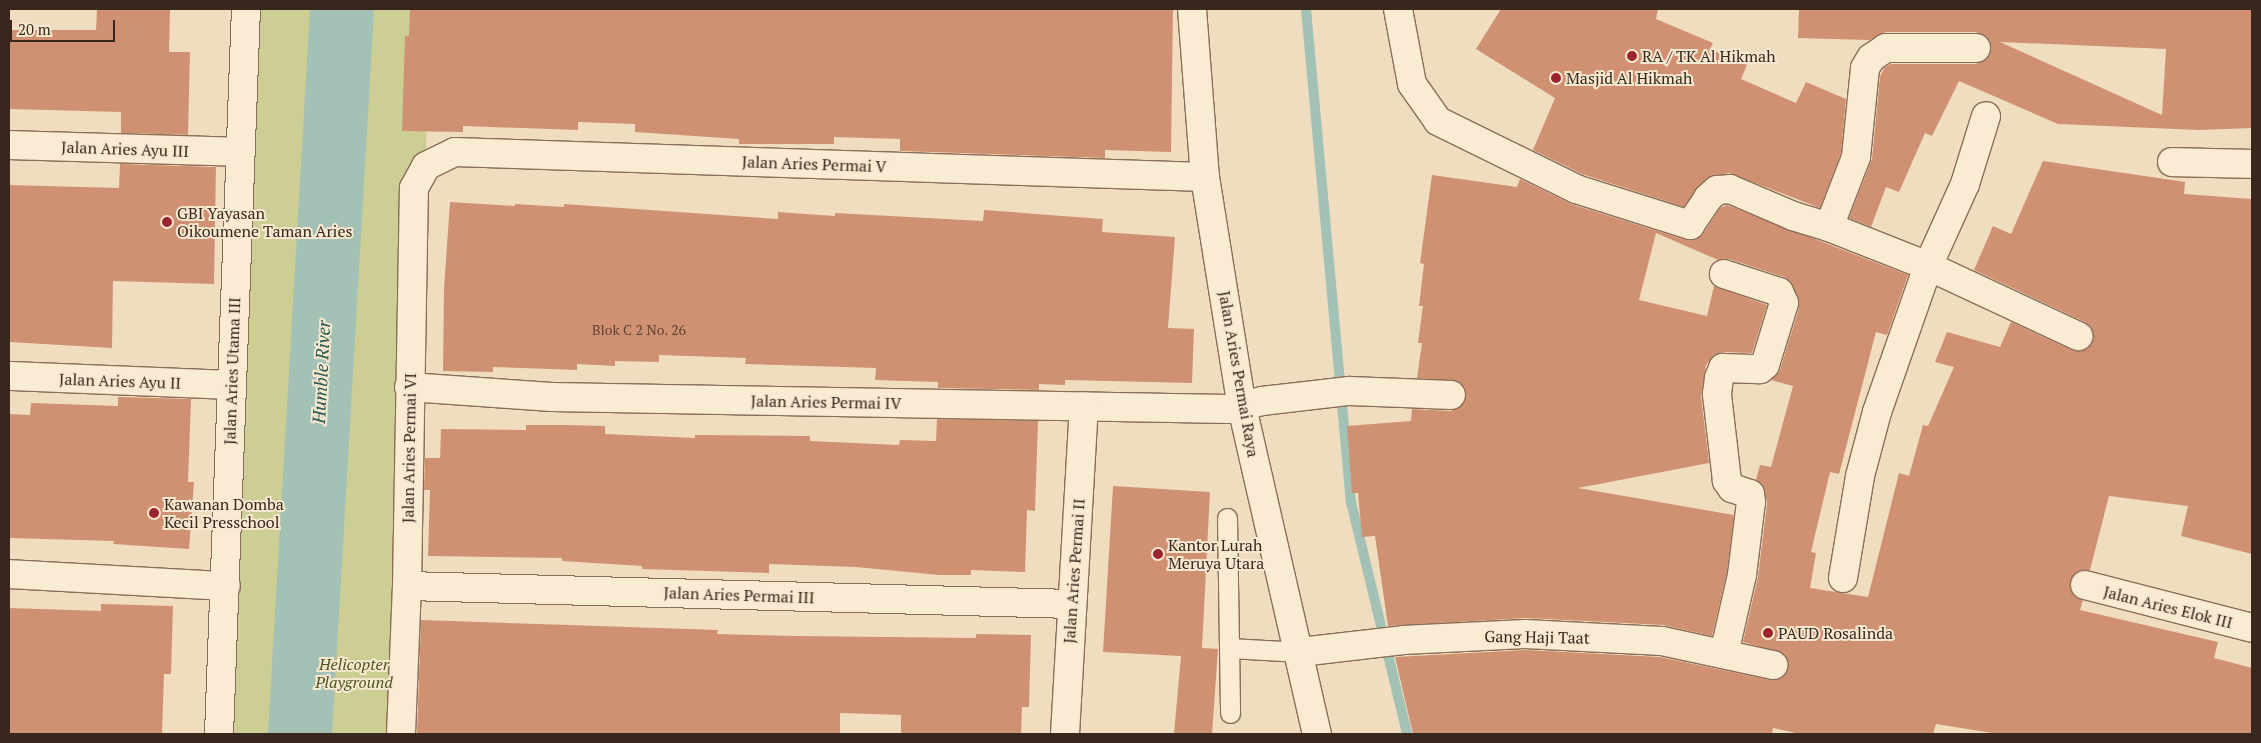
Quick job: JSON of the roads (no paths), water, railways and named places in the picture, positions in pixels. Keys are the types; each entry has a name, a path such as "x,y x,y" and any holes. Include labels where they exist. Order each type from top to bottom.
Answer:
{"street":[{"name":"Jalan Aries Utama III","path":"220,734 226,586 230,385 246,9"},
{"name":"Jalan Aries Permai Raya","path":"1192,9 1205,177 1317,734"},
{"path":"1398,9 1412,84 1438,121 1576,190 1690,225 1708,198 1717,190 1730,189 1793,216 1830,227 1928,266 2078,336"},
{"path":"1830,227 1856,158 1865,68 1871,58 1886,48 1976,48"},
{"path":"1843,578 1860,476 1877,412 1928,266 1965,184 1986,116"},
{"name":"Jalan Aries Ayu III","path":"9,145 240,152"},
{"name":"Jalan Aries Permai V","path":"426,166 455,152 1205,177"},
{"path":"2172,162 2252,164"},
{"name":"Jalan Aries Permai VI","path":"401,734 407,586 414,188 426,166"},
{"path":"1724,274 1779,292 1784,303 1765,365 1760,370 1724,368 1719,378 1717,394 1727,480 1732,488 1750,494 1742,574 1724,654"},
{"name":"Jalan Aries Ayu II","path":"9,376 230,385"},
{"name":"Jalan Aries Permai IV","path":"409,387 552,397 1084,408 1252,404 1349,391 1451,395"},
{"name":"Jalan Aries Permai II","path":"1065,734 1084,408"},
{"path":"9,574 226,586"},
{"name":"Jalan Aries Permai III","path":"407,586 1072,604"},
{"name":"Jalan Aries Elok III","path":"2085,586 2252,628"},
{"name":"Gang Haji Taat","path":"1300,652 1403,640 1525,634 1662,641 1773,665"}],"lane":[{"path":"1227,518 1230,713"},
{"path":"1230,648 1300,652"}],"waterway":[{"name":"Humble River","path":"300,734 342,9"},
{"path":"1306,9 1351,502 1407,734"}],"place":[{"name":"RA / TK Al Hikmah","path":"1632,56"},
{"name":"Masjid Al Hikmah","path":"1556,78"},
{"name":"GBI Yayasan Oikoumene Taman Aries","path":"167,222"},
{"name":"Kawanan Domba Kecil Presschool","path":"154,513"},
{"name":"Kantor Lurah Meruya Utara","path":"1158,554"},
{"name":"PAUD Rosalinda","path":"1768,633"}],"park label":[{"name":"Helicopter Playground","path":"354,673"}]}
